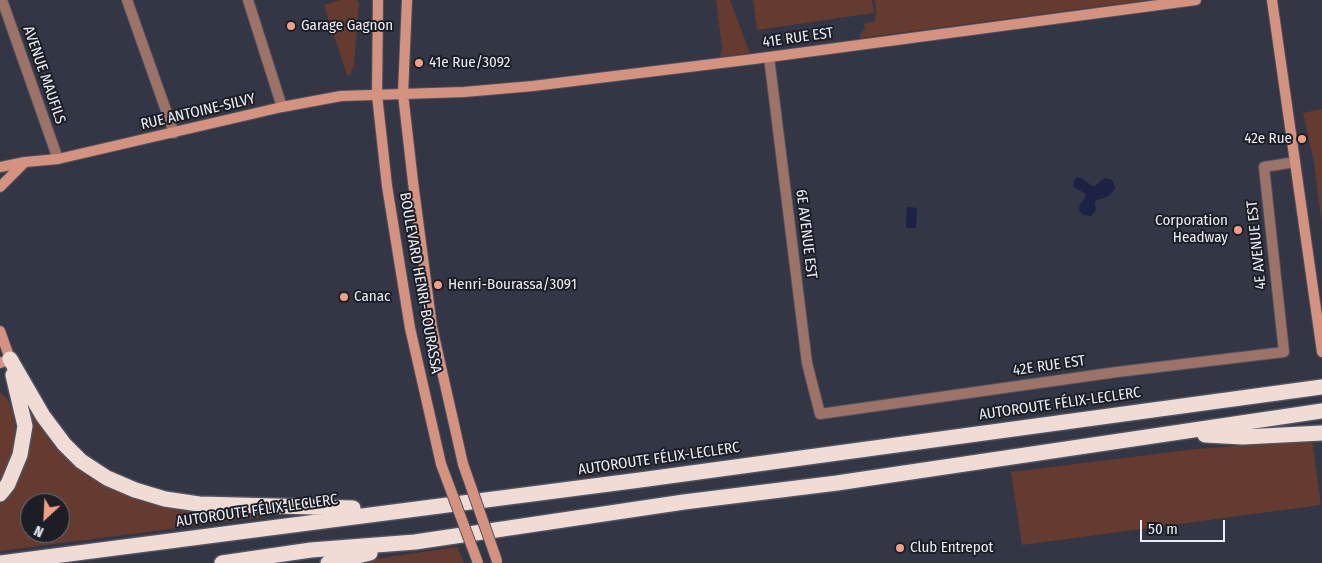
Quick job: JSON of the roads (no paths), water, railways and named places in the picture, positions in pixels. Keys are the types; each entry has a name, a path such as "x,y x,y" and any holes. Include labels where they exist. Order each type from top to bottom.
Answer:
{"highway":[{"path":"0,494 8,484 20,455 25,426 5,361"},
{"path":"5,361 64,444 81,461 107,478 135,490 165,499 199,504 400,510"},
{"name":"AUTOROUTE FÉLIX-LECLERC","path":"0,563 640,480 1322,387"},
{"path":"222,563 311,550 415,542 1322,412"},
{"path":"1171,433 1243,437 1322,433"},
{"path":"328,563 415,542"}],"street":[{"name":"AVENUE MAUFILS","path":"2,0 58,159"},
{"path":"127,0 174,133"},
{"path":"248,0 282,107"},
{"name":"BOULEVARD HENRI-BOURASSA","path":"378,0 377,94 387,186 410,328 441,464 478,563"},
{"name":"BOULEVARD HENRI-BOURASSA","path":"407,0 403,94 432,327 463,464 497,562"},
{"name":"41E RUE EST","path":"403,94 464,92 533,86 769,57 1196,0"},
{"path":"1272,0 1322,352"},
{"name":"6E AVENUE EST","path":"769,57 807,363 820,414"},
{"name":"RUE ANTOINE-SILVY","path":"0,167 24,162 58,159 282,107 341,96 403,94"},
{"path":"0,187 24,162"},
{"name":"4E AVENUE EST","path":"1284,352 1264,167 1295,162"},
{"path":"0,331 5,361"},
{"name":"42E RUE EST","path":"820,414 1117,372 1284,352"}],"water":[{"path":"1077,177 1092,186 1095,186 1105,178 1111,179 1114,184 1115,189 1109,196 1097,200 1095,203 1096,210 1091,216 1083,215 1079,210 1086,194 1073,186"},
{"path":"907,207 917,208 916,228 906,228"}],"place":[{"name":"Garage Gagnon","path":"291,26"},
{"name":"41e Rue/3092","path":"419,63"},
{"name":"42e Rue","path":"1302,139"},
{"name":"Corporation Headway","path":"1238,230"},
{"name":"Henri-Bourassa/3091","path":"438,285"},
{"name":"Canac","path":"344,297"},
{"name":"Club Entrepot","path":"900,548"}]}
